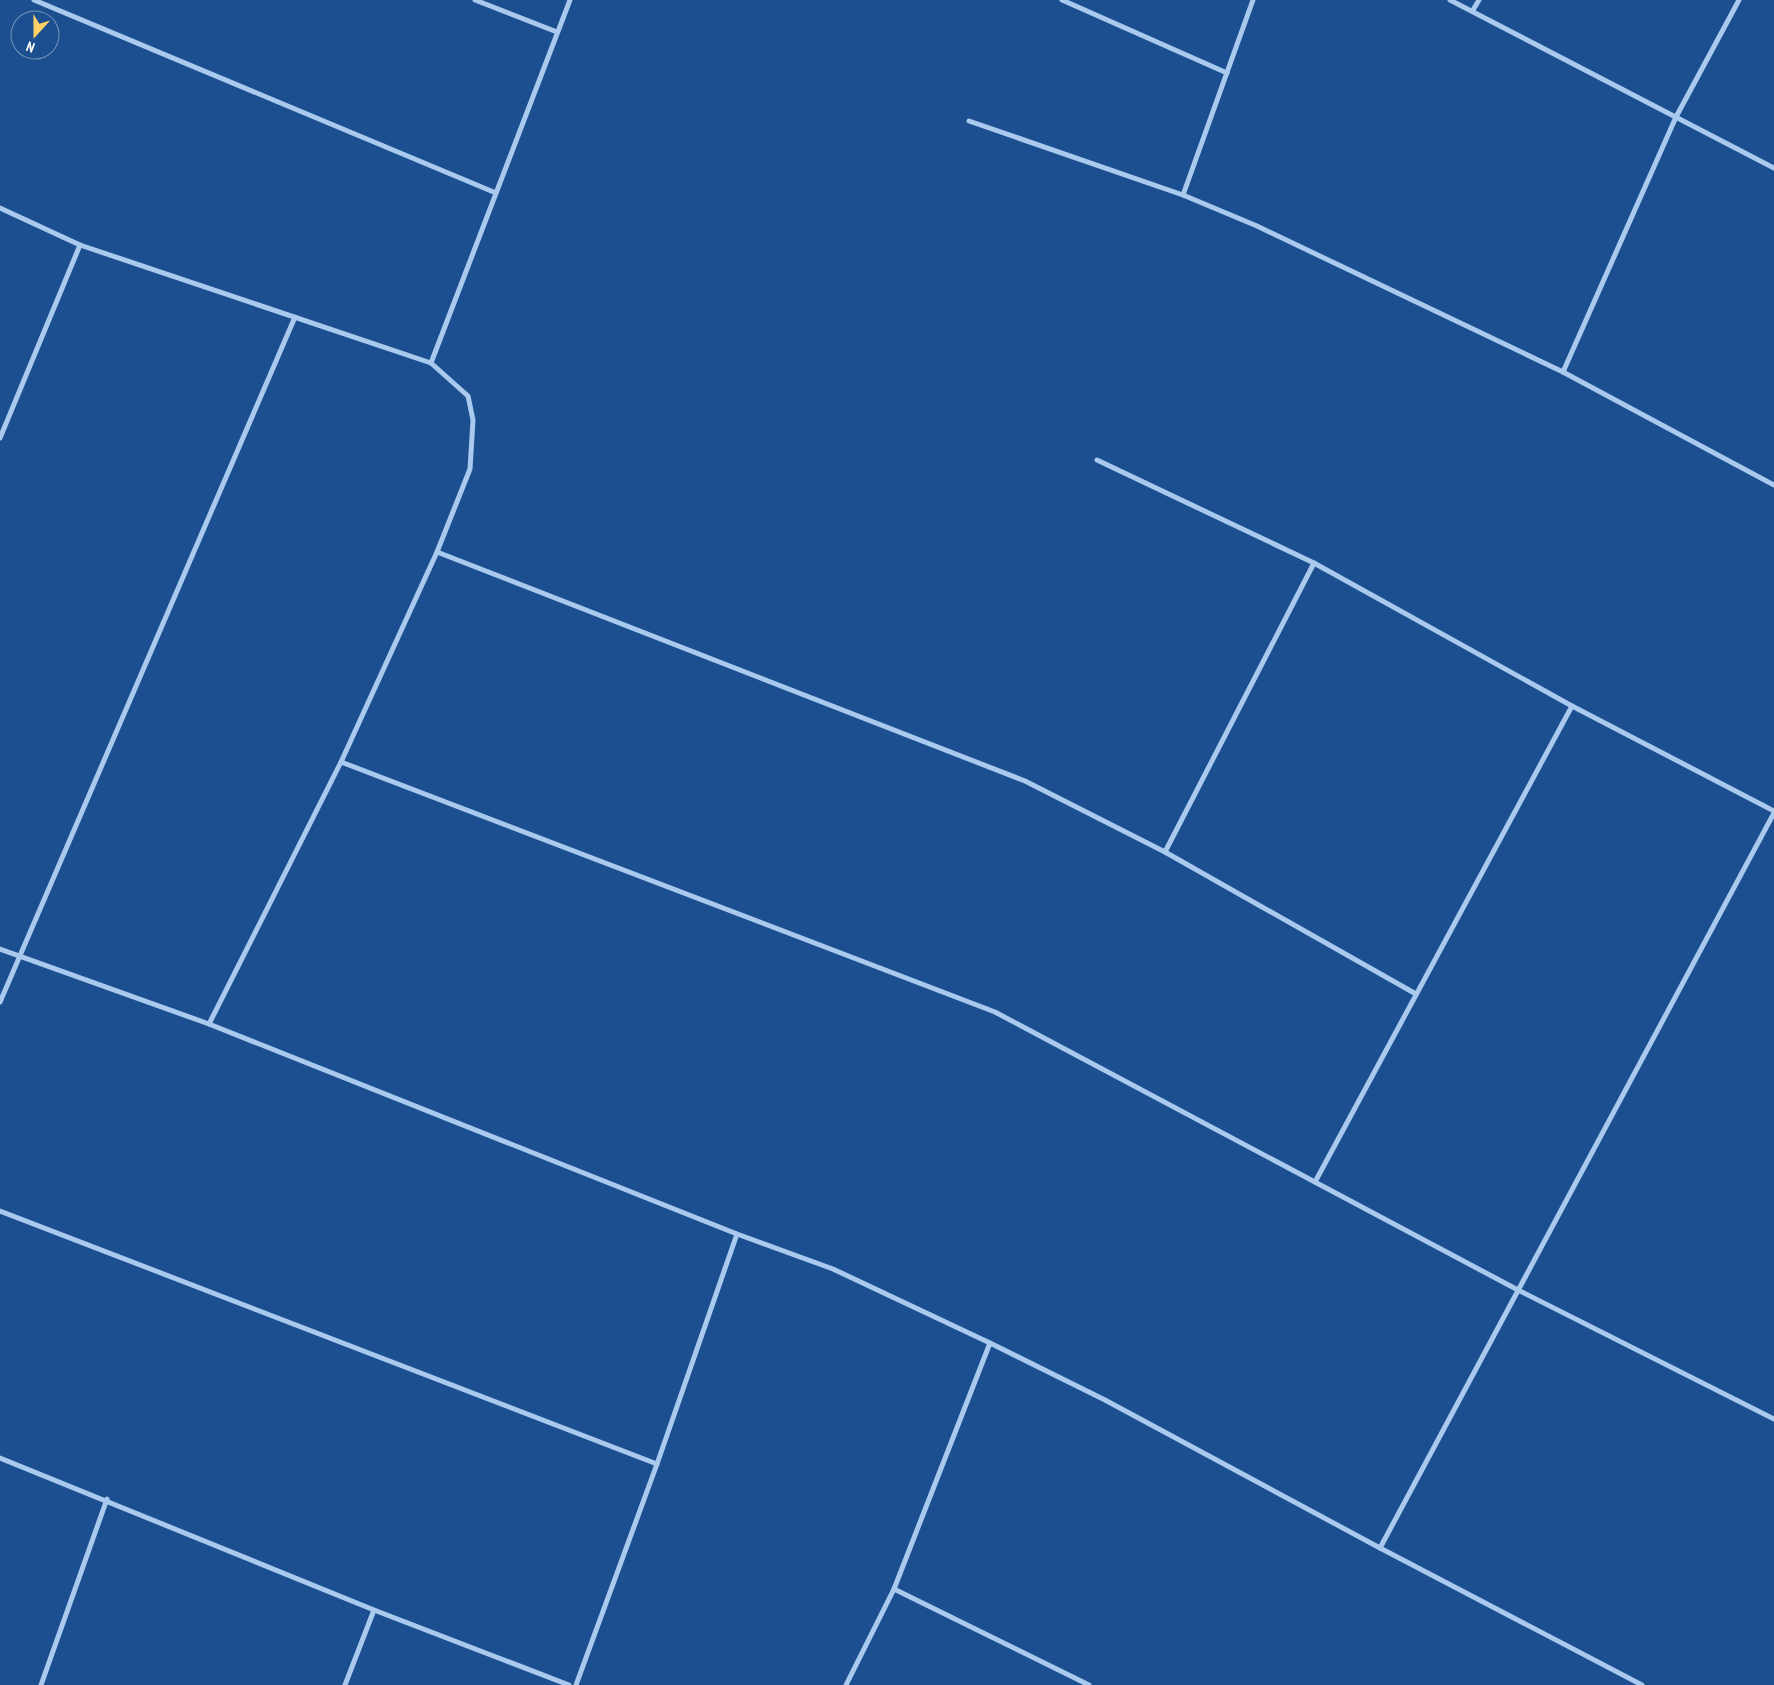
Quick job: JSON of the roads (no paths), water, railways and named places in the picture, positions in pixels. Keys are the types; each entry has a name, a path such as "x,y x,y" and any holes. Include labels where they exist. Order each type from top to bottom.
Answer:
{"street":[{"path":"34,0 496,193"},
{"path":"475,0 557,32"},
{"path":"431,363 570,0"},
{"path":"1062,0 1227,72"},
{"path":"1183,195 1253,0"},
{"path":"1450,0 1474,10 1774,168"},
{"path":"1474,10 1479,0"},
{"path":"1562,372 1676,117 1739,0"},
{"path":"969,121 1183,195 1257,226 1562,372 1774,485"},
{"path":"0,208 80,245 431,363 468,396 473,420 470,469 437,552 341,762 209,1024"},
{"path":"0,438 80,245"},
{"path":"0,1002 18,956 295,317"},
{"path":"1097,460 1314,563 1572,706 1774,812 1380,1548"},
{"path":"437,552 1025,781 1165,852 1416,994"},
{"path":"1165,852 1314,563"},
{"path":"1315,1182 1572,706"},
{"path":"341,762 995,1012 1518,1290 1774,1419"},
{"path":"0,949 209,1024 736,1234 833,1269 1105,1400 1380,1548 1642,1685"},
{"path":"0,1211 657,1464"},
{"path":"576,1685 657,1464 736,1234"},
{"path":"846,1685 894,1589 990,1343"},
{"path":"0,1458 374,1610 569,1685"},
{"path":"41,1685 107,1500"},
{"path":"894,1589 1089,1685"},
{"path":"345,1685 374,1610"}]}
